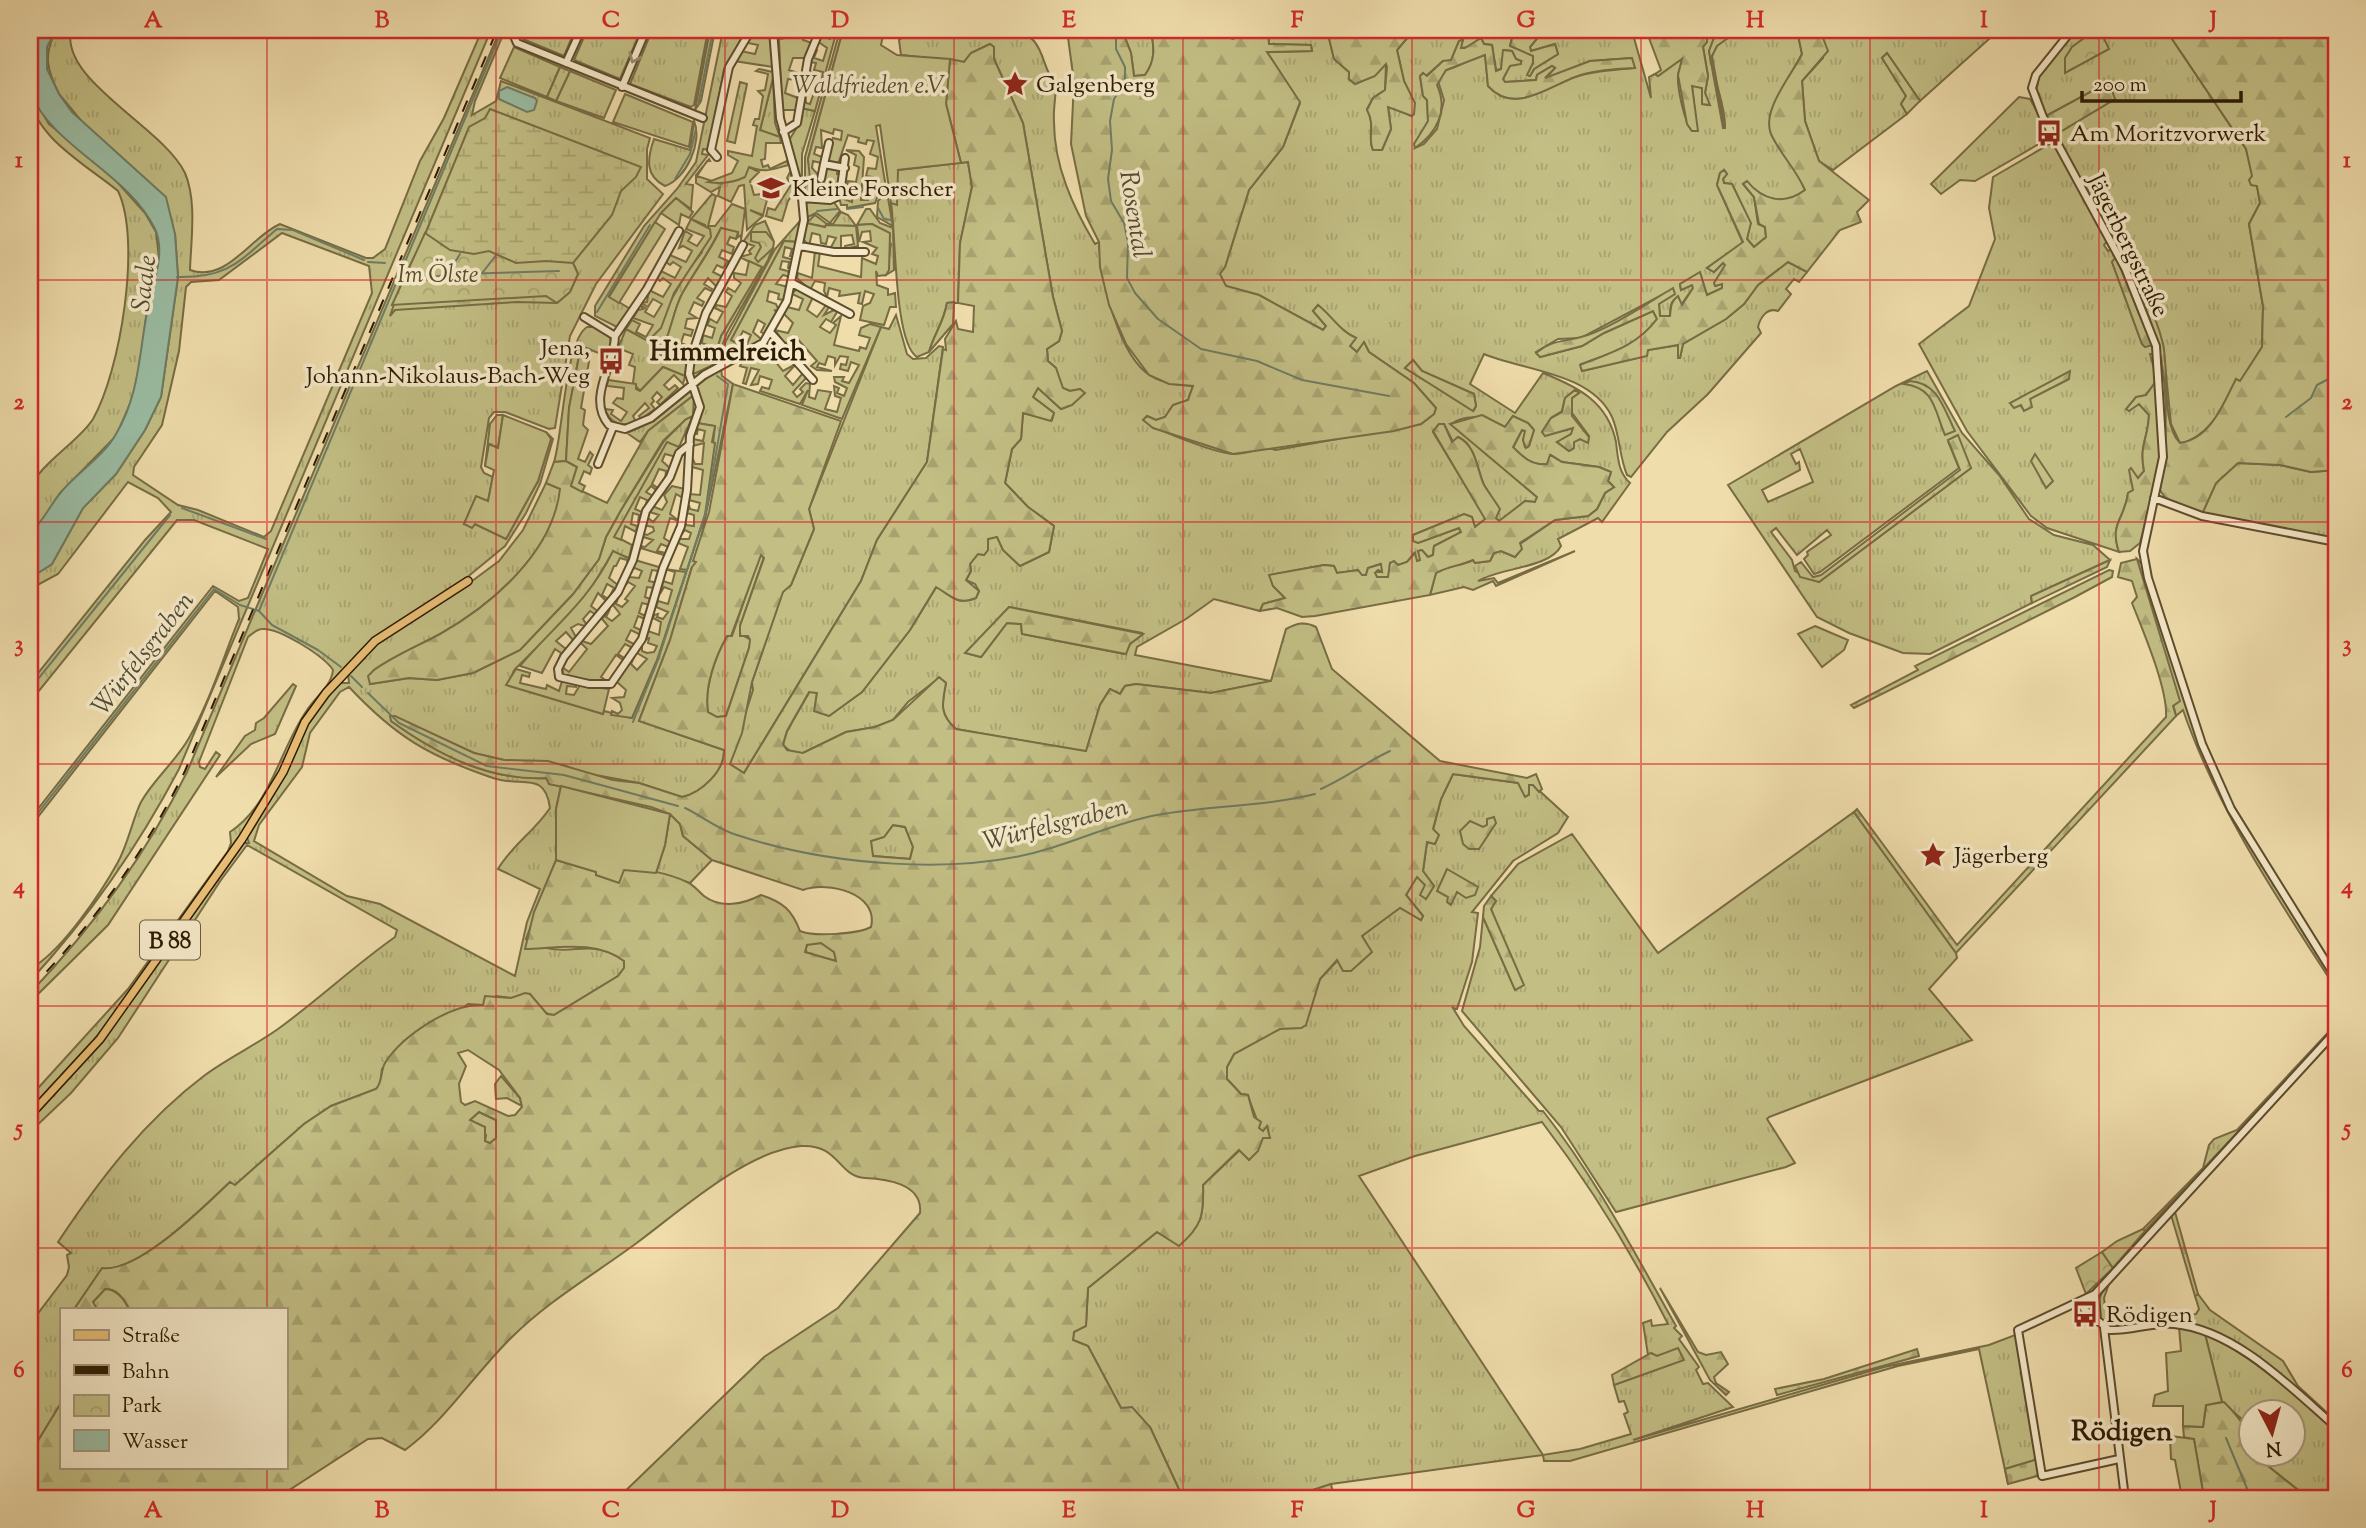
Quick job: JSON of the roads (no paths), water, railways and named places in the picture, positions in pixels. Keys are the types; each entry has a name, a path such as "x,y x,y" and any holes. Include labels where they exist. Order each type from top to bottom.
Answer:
{"main road":[{"name":"B 88","path":"30,1115 78,1066 111,1025 242,839 293,751 310,713 365,650 382,635 468,581"}],"street":[{"path":"516,30 514,40 622,87 703,118"},
{"path":"566,63 581,30"},
{"path":"622,87 646,30"},
{"path":"717,157 711,150 729,67 751,30"},
{"path":"679,230 647,289 615,335 600,404 605,421 613,427 625,429 642,424 692,383 755,349 771,333 793,283 804,220 802,198 783,132 773,30"},
{"path":"783,132 797,123 806,69 820,30"},
{"name":"Jägerbergstraße","path":"2072,30 2036,75 2032,88 2043,117 2125,268 2155,346 2163,457 2154,498"},
{"path":"821,179 828,143"},
{"path":"802,198 830,200 837,197 845,158"},
{"path":"824,164 845,168"},
{"path":"690,444 679,453 670,477 642,518 633,560 618,592 568,652 559,666 558,676 579,682 611,684 638,646 684,513 690,444 700,407 692,383 690,364 700,327 743,246"},
{"path":"800,246 834,252 865,252"},
{"path":"793,283 850,314"},
{"path":"584,317 615,335"},
{"path":"771,333 813,380"},
{"path":"598,464 613,427"},
{"path":"2336,542 2202,516 2154,498 2143,544 2144,562 2202,744 2231,809 2336,978"},
{"path":"2119,1458 2042,1476 2018,1330 2081,1303 2095,1294 2336,1031"},
{"path":"2095,1294 2097,1321"},
{"path":"2081,1303 2104,1328 2115,1330 2163,1323 2196,1329 2228,1343 2336,1427"},
{"path":"2104,1328 2125,1498"}],"water":[{"path":"30,30 56,30 47,47 47,69 59,94 72,112 166,197 175,234 178,277 161,397 145,430 116,474 83,508 52,564 30,578 30,533 68,484 105,450 124,419 138,372 159,248 155,229 143,209 109,175 55,129 41,112 31,93 28,79"},
{"path":"507,87 535,98 537,101 534,110 527,112 499,99 499,91"}],"waterway":[{"path":"259,611 502,30"},
{"path":"698,106 713,30"},
{"name":"Rosental","path":"1116,30 1116,49 1125,67 1125,82 1114,99 1110,121 1112,150 1108,179 1111,201 1124,223 1128,242 1127,278 1135,293 1158,319 1201,349 1257,361 1302,380 1389,396"},
{"path":"675,179 690,154 696,129"},
{"path":"847,209 863,207"},
{"path":"878,208 884,219 891,220"},
{"path":"817,211 837,209"},
{"path":"597,312 650,225"},
{"path":"177,277 195,277 222,271 243,259 277,229 293,230 364,260"},
{"path":"448,274 460,254"},
{"path":"483,272 497,254"},
{"path":"368,262 385,263"},
{"path":"403,270 425,278 452,274"},
{"path":"460,274 559,271"},
{"path":"2286,417 2311,398 2317,385 2336,375"},
{"path":"633,722 658,660 706,511 728,384 717,376"},
{"path":"182,508 266,539"},
{"path":"30,689 170,515"},
{"name":"Würfelsgraben","path":"30,823 214,589 240,605 259,611 272,625 318,650 341,667"},
{"name":"Würfelsgraben","path":"351,676 362,687"},
{"name":"Würfelsgraben","path":"368,693 399,723 487,766 564,775 678,806"},
{"name":"Würfelsgraben","path":"1321,789 1390,751"},
{"name":"Würfelsgraben","path":"685,808 730,833 811,854 894,864 935,865 1015,857 1157,815 1315,794"},
{"path":"2226,1438 2251,1498"}],"railway":[{"path":"30,989 75,939 116,886 153,830 185,771 497,30"}],"place":[{"name":"Galgenberg","path":"1015,84"},
{"name":"Am Moritzvorwerk","path":"2049,133"},
{"name":"Kleine Forscher","path":"771,188"},
{"name":"Jena, Johann-Nikolaus-Bach-Weg","path":"611,361"},
{"name":"Jägerberg","path":"1933,855"},
{"name":"Rödigen","path":"2085,1314"}],"district":[{"name":"Himmelreich","path":"728,350"},
{"name":"Rödigen","path":"2122,1430"}],"park label":[{"name":"Waldfrieden e.V.","path":"869,85"},
{"name":"Im Ölste","path":"438,274"}],"water label":[{"name":"Saale","path":"143,283"}]}
